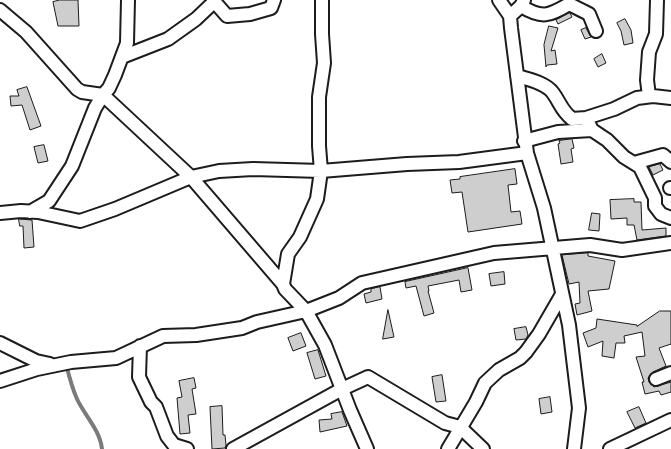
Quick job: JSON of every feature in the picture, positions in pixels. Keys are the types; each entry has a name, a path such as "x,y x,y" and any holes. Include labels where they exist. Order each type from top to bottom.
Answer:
{"street":[{"path":"29,212 48,201 72,166 96,108 109,88 127,43 128,0"},
{"path":"122,57 168,38 196,19 214,0 227,16 250,14 271,8 274,0"},
{"path":"322,0 324,63 319,97 321,171 316,199 300,237 288,254 284,284 285,289 306,311 325,345 367,449"},
{"path":"499,0 510,16 525,147 544,208 569,325 579,408 574,449"},
{"path":"649,96 647,80 649,52 656,34 657,0"},
{"path":"510,16 523,3 534,14 544,15 551,15 569,4 589,14 596,31"},
{"path":"0,10 26,32 77,89 82,92 103,95 191,177 284,284"},
{"path":"517,76 549,89 560,107 572,119 586,118 614,109 637,98 649,96 671,98"},
{"path":"586,118 592,130 624,157 640,167 654,198 655,206 661,214 671,218"},
{"path":"0,213 46,213 76,221 84,220 167,189 191,177 233,170 321,171 459,162 525,147 558,132 592,130"},
{"path":"634,163 663,155 671,162"},
{"path":"0,381 11,376 76,361 116,358 163,336 196,335 236,330 262,321 306,311 339,298 362,283 494,253 590,245 622,250 671,242"},
{"path":"448,449 476,402 481,389 499,370 520,358 526,352 562,296"},
{"path":"0,343 36,361 56,365"},
{"path":"140,346 139,377 156,407 167,436 174,445 187,449"},
{"path":"656,379 671,373"},
{"path":"233,449 342,389 368,377 445,423 460,427 483,449"},
{"path":"610,449 671,420"}],"building":[{"path":"78,0 79,26 58,26 53,2"},
{"path":"570,13 572,17 558,24 556,20"},
{"path":"625,19 631,30 633,43 624,45 617,23"},
{"path":"549,26 558,28 551,51 555,50 557,64 547,65 546,67 544,45"},
{"path":"586,28 591,37 585,39 581,30"},
{"path":"602,54 606,63 598,67 594,59"},
{"path":"27,87 41,126 30,130 22,105 11,106 10,96 19,96 17,90"},
{"path":"572,139 574,148 571,149 573,162 561,164 559,141"},
{"path":"44,145 48,161 38,163 34,147"},
{"path":"660,164 663,170 653,175 649,167"},
{"path":"515,169 517,184 508,185 511,212 520,211 522,224 468,232 462,192 452,193 450,180"},
{"path":"634,199 634,202 641,202 642,230 666,228 666,236 637,240 634,225 627,225 627,218 611,219 610,200"},
{"path":"592,213 600,214 599,231 589,230"},
{"path":"19,219 32,220 34,247 24,248 23,226 20,226"},
{"path":"588,253 588,256 615,261 609,289 588,291 592,311 577,315 575,304 580,303 579,282 569,284 562,255"},
{"path":"468,268 472,290 461,292 459,280 428,286 434,313 424,316 416,286 406,288 405,282"},
{"path":"504,272 505,284 491,286 489,274"},
{"path":"380,287 382,299 366,303 364,294 371,292 371,289"},
{"path":"388,310 394,337 383,339"},
{"path":"660,311 671,311 671,344 659,348 666,366 653,372 648,378 654,387 671,382 671,392 661,395 659,391 645,394 642,382 644,382 636,357 645,356 642,332 624,336 625,343 616,343 614,358 602,356 603,341 588,347 583,333 596,328 597,319 637,326"},
{"path":"526,327 528,335 526,339 516,340 514,329"},
{"path":"301,333 306,346 293,351 288,338"},
{"path":"318,350 326,376 315,379 307,353"},
{"path":"442,375 446,401 436,402 432,377"},
{"path":"194,378 196,388 192,389 196,414 188,415 190,433 180,434 177,398 182,397 179,381"},
{"path":"550,397 552,412 541,414 539,399"},
{"path":"222,406 223,435 225,435 226,445 225,448 212,449 210,407"},
{"path":"639,407 646,423 635,428 627,412"},
{"path":"342,412 347,426 320,432 319,420 332,419 331,414"}],"waterway":[{"path":"66,364 75,395 95,429 102,449"}]}
